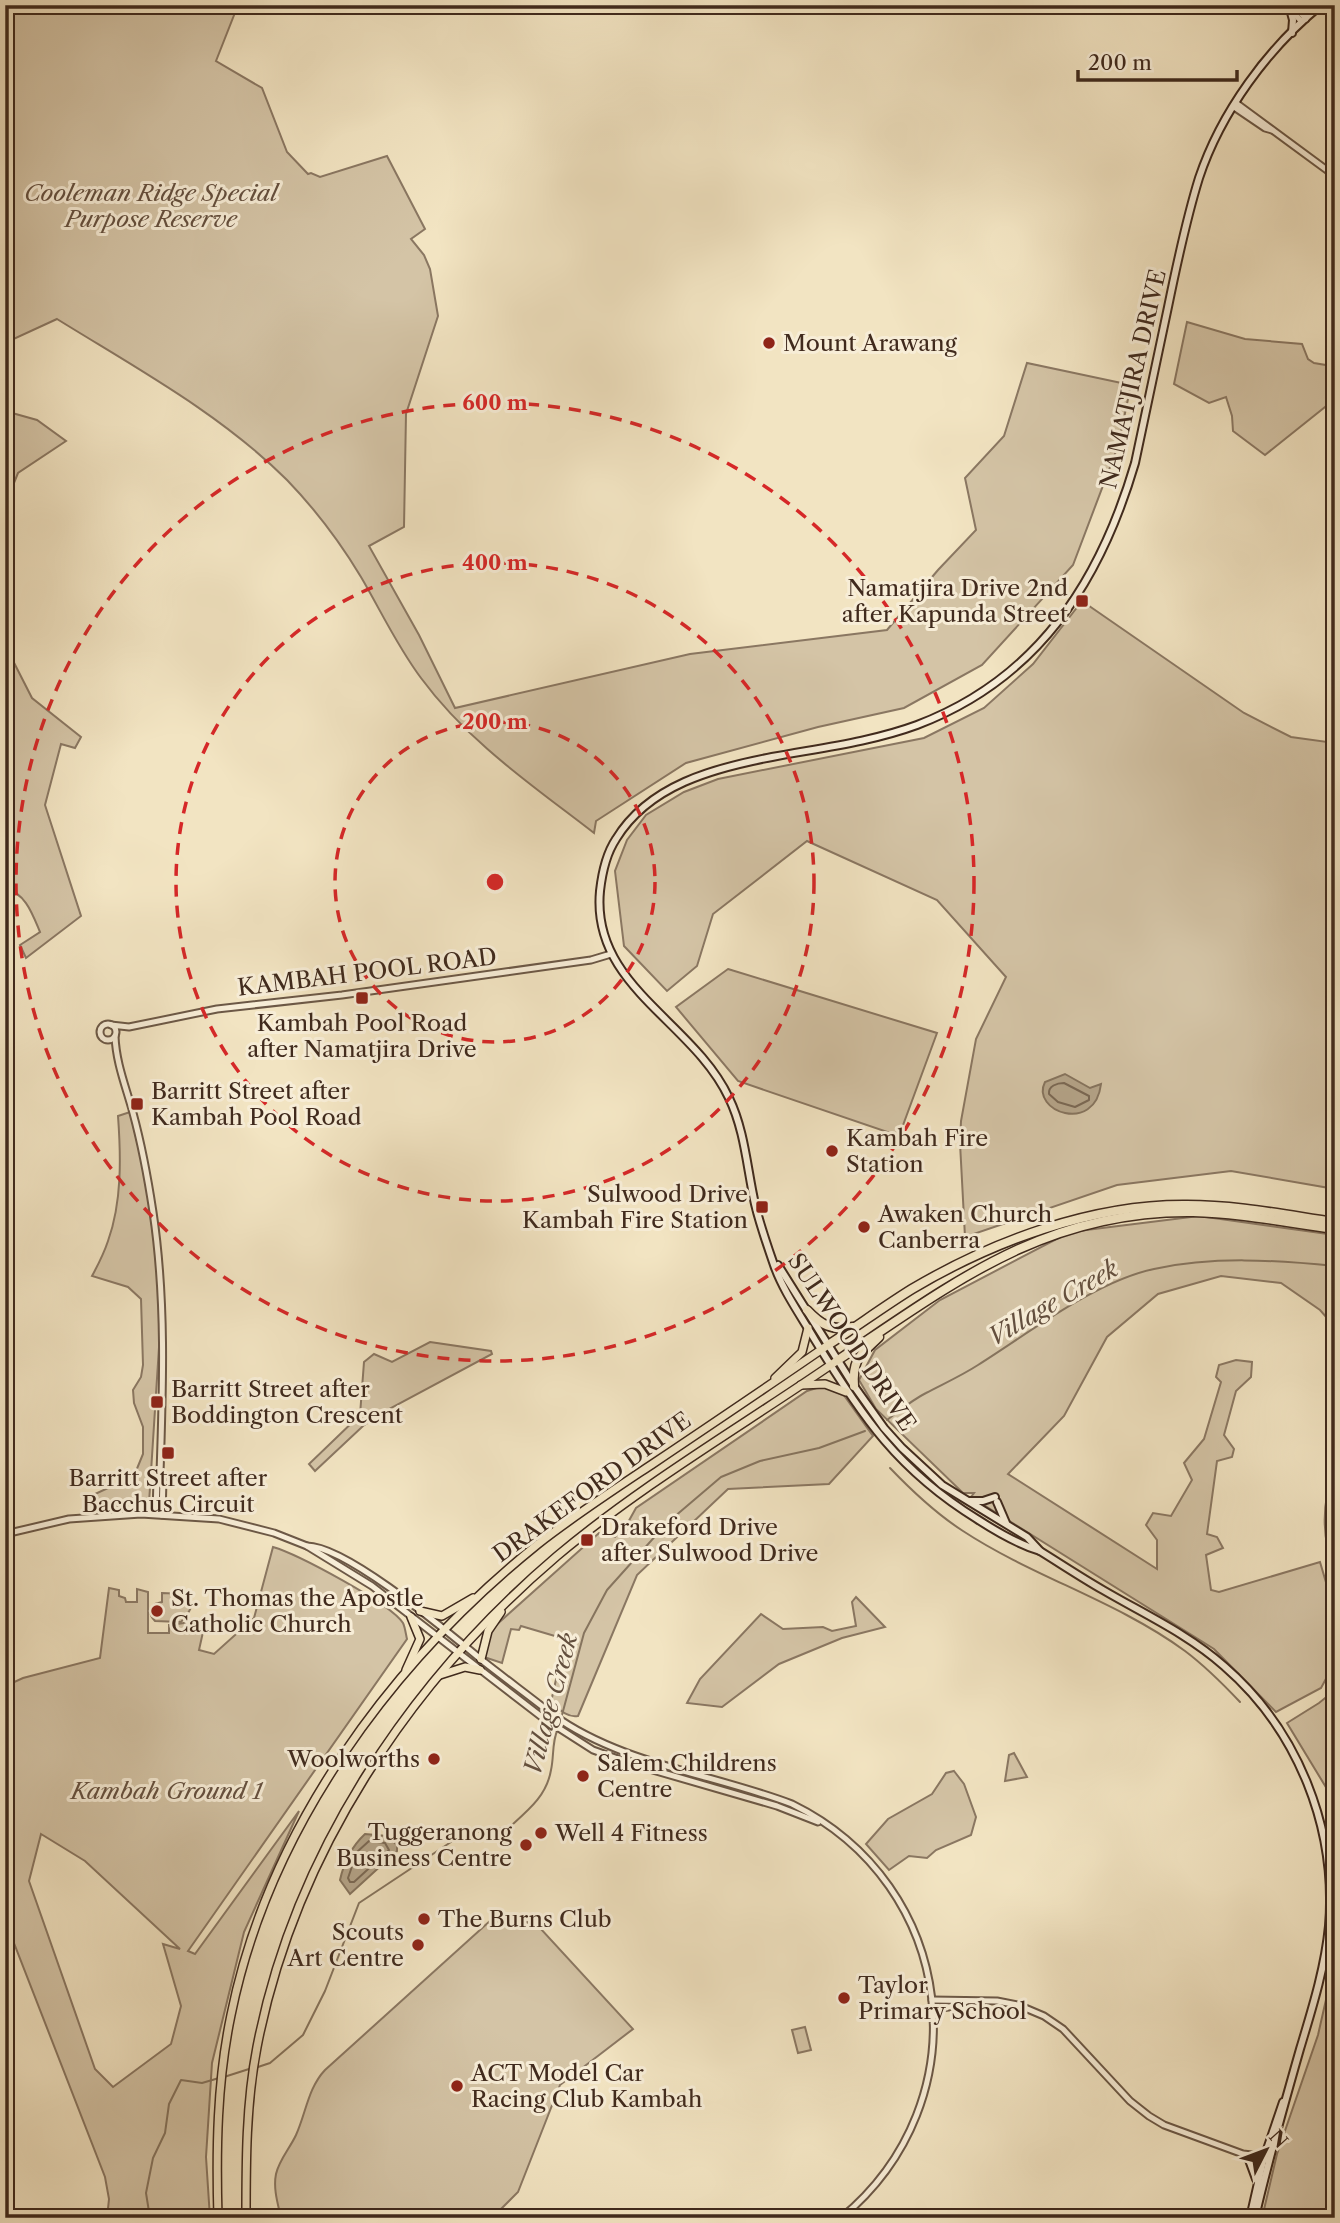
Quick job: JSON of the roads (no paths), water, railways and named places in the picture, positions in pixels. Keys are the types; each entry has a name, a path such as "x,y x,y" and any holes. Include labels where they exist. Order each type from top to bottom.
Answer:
{"highway":[{"path":"825,1348 913,1289 957,1266 1022,1237 1092,1215 1136,1207 1188,1205 1242,1209 1335,1222"},
{"path":"834,1363 952,1284 1013,1250 1049,1235 1106,1219 1151,1213 1204,1213 1335,1229"},
{"path":"807,1310 828,1327 857,1326"},
{"path":"855,1386 854,1370 857,1359 888,1327"},
{"path":"765,1388 800,1354 807,1340 808,1328"},
{"name":"DRAKEFORD DRIVE","path":"218,2218 216,2156 219,2096 231,2014 253,1935 285,1856 328,1779 366,1723 405,1674 478,1595 542,1541 825,1348"},
{"name":"DRAKEFORD DRIVE","path":"246,2218 248,2120 252,2079 272,1982 300,1903 316,1868 354,1796 399,1727 458,1653 556,1557 632,1499 834,1363"},
{"path":"800,1385 825,1384 846,1392"},
{"path":"420,1611 442,1616 478,1595"},
{"path":"481,1659 488,1631 504,1605"},
{"path":"405,1674 409,1658 420,1639 411,1617"},
{"path":"437,1677 465,1667 480,1670"}],"main road":[{"path":"1292,33 1292,6 1318,7"},
{"name":"NAMATJIRA DRIVE","path":"611,954 600,920 601,881 606,859 615,839 644,806 688,780 722,768 876,737 952,710 1018,665 1044,641 1065,616 1105,547 1125,497 1135,463 1185,230 1200,175 1235,105 1258,73 1318,7"},
{"name":"SULWOOD DRIVE","path":"611,954 628,980 701,1055 723,1086 738,1119 756,1209 778,1274 808,1328 825,1348"},
{"name":"SULWOOD DRIVE","path":"770,1251 807,1310 846,1392 893,1452 935,1491 1017,1543 1040,1551 1172,1628 1223,1665 1268,1713 1295,1756 1322,1826 1330,1888 1327,1940 1317,1992 1256,2188 1252,2218"},
{"name":"SULWOOD DRIVE","path":"834,1363 902,1448 942,1485 1027,1537 1040,1551"},
{"path":"964,1500 975,1502 996,1499 1007,1526"},
{"path":"1250,2160 1256,2172 1256,2188"},
{"name":"SULWOOD DRIVE","path":"1252,2218 1265,2162"}],"street":[{"path":"1292,6 1304,20"},
{"path":"1235,105 1268,124 1272,130 1335,176"},
{"name":"KAMBAH POOL ROAD","path":"111,1025 129,1027 218,1009 342,995 591,960 611,954"},
{"path":"116,1055 101,1035 101,1028 111,1025 115,1029 116,1055 134,1115 145,1165 158,1254 163,1339 160,1473 163,1480 159,1514"},
{"name":"KAMBAH POOL ROAD","path":"115,1035 129,1027"},
{"path":"105,1039 111,1039 115,1035"},
{"path":"5,1534 56,1522 109,1515 159,1514 219,1519 274,1533 307,1546 372,1586 559,1729 593,1750 777,1806 821,1823"},
{"path":"307,1546 320,1547 354,1565 420,1611 562,1721 597,1741 792,1804 848,1842 876,1869 893,1892 914,1931 928,1973 933,2009 932,2056 925,2092 916,2117 895,2158 880,2179 841,2218"},
{"path":"932,2000 1008,2003 1045,2016 1069,2035 1130,2101 1150,2116 1164,2124 1265,2162"},
{"path":"933,2009 956,2006 967,2001"},
{"path":"1243,2154 1250,2160 1265,2162"}],"water":[{"path":"1065,1074 1090,1088 1101,1084 1096,1100 1088,1109 1065,1113 1047,1102 1043,1093 1045,1082"},
{"path":"365,1834 387,1836 397,1845 397,1851 350,1894 340,1880 346,1861"}],"waterway":[{"name":"Village Creek","path":"887,1420 916,1399 972,1369 1086,1296 1132,1275 1176,1265 1221,1261 1335,1266"},
{"name":"Village Creek","path":"559,1726 584,1633 607,1590 667,1523 721,1477 760,1461 819,1448 865,1431"},
{"path":"890,1468 925,1502 963,1531 1018,1562 1159,1633 1200,1663 1240,1702"},
{"name":"Village Creek","path":"258,2067 270,2063 303,2035 325,1991 359,1903 463,1834 509,1827 513,1824 532,1806 546,1786 557,1731"},
{"name":"Village Creek","path":"224,2077 249,2069"},
{"name":"Village Creek","path":"150,2218 146,2193 153,2158 165,2133 169,2104 181,2080 202,2083 219,2078"}],"place":[{"name":"Mount Arawang","path":"769,343"},
{"name":"Namatjira Drive 2nd after Kapunda Street","path":"1082,601"},
{"name":"Kambah Pool Road after Namatjira Drive","path":"362,998"},
{"name":"Barritt Street after Kambah Pool Road","path":"137,1104"},
{"name":"Kambah Fire Station","path":"832,1151"},
{"name":"Sulwood Drive Kambah Fire Station","path":"762,1207"},
{"name":"Awaken Church Canberra","path":"864,1227"},
{"name":"Barritt Street after Boddington Crescent","path":"157,1402"},
{"name":"Barritt Street after Bacchus Circuit","path":"168,1453"},
{"name":"Drakeford Drive after Sulwood Drive","path":"587,1540"},
{"name":"St. Thomas the Apostle Catholic Church","path":"157,1611"},
{"name":"Woolworths","path":"434,1759"},
{"name":"Salem Childrens Centre","path":"583,1776"},
{"name":"Well 4 Fitness","path":"541,1833"},
{"name":"Tuggeranong Business Centre","path":"526,1845"},
{"name":"The Burns Club","path":"424,1919"},
{"name":"Scouts Art Centre","path":"418,1945"},
{"name":"Taylor Primary School","path":"844,1998"},
{"name":"ACT Model Car Racing Club Kambah","path":"457,2086"}],"park label":[{"name":"Cooleman Ridge Special Purpose Reserve","path":"151,206"},
{"name":"Kambah Ground 1","path":"167,1791"}]}
